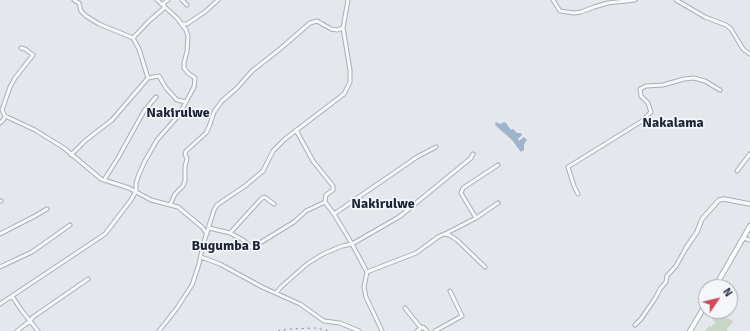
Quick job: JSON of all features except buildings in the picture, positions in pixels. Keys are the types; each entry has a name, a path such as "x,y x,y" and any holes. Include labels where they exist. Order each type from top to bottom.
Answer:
{"main road":[{"path":"720,279 750,226"},
{"path":"690,331 698,318"}],"street":[{"path":"74,0 79,3 80,11 86,16 99,24 133,38 140,49 148,78"},
{"path":"0,304 105,234 124,211 136,191 136,183 141,169 157,140 179,115 194,87 196,80 193,75 188,73 184,68 188,36 182,24 157,0"},
{"path":"133,38 164,7 164,3 168,0"},
{"path":"182,0 187,4"},
{"path":"182,24 187,24 206,11 218,0"},
{"path":"159,331 177,308 192,285 214,210 217,205 257,177 263,171 273,151 285,139 344,94 347,89 350,82 350,70 343,28 348,0"},
{"path":"554,0 560,11 574,13 608,3 635,0"},
{"path":"676,0 705,17 726,25 743,49 750,54"},
{"path":"170,205 175,194 183,186 185,181 187,159 185,154 186,151 206,133 214,112 222,101 237,88 252,71 310,23 317,21 331,29 337,30 343,28"},
{"path":"21,48 34,55 14,78 2,110 5,116 35,130 64,148 98,177 136,191 151,200 173,205 182,210 202,227 207,234"},
{"path":"71,155 86,140 112,120 148,78 159,76 166,88 177,100 186,102"},
{"path":"578,194 568,168 642,121 651,112 648,103 641,96 640,89 646,86 663,85 684,79 694,78 706,81 720,90"},
{"path":"104,180 144,111 156,97"},
{"path":"0,123 5,116"},
{"path":"296,130 313,161 333,186 333,190 326,195 325,202 334,214 367,272 364,287 366,297 382,331"},
{"path":"334,214 417,158 436,147"},
{"path":"276,293 307,264 323,254 342,246 352,244 399,217 471,158 473,154"},
{"path":"737,171 750,154"},
{"path":"476,218 461,193 463,188 498,165"},
{"path":"129,188 136,183"},
{"path":"230,233 264,197 274,204"},
{"path":"635,325 642,319 660,289 666,282 667,276 676,266 697,232 702,220 719,200 724,199 750,204"},
{"path":"209,228 230,233 243,240 251,248 294,222 306,210 325,202"},
{"path":"367,272 416,253 438,237 476,218 498,203"},
{"path":"0,234 47,209"},
{"path":"0,267 32,252 70,225"},
{"path":"444,234 457,240 486,268"},
{"path":"743,238 750,240"},
{"path":"201,257 220,264 251,282 300,304 324,321 340,323 359,331"},
{"path":"17,331 33,317 88,279"},
{"path":"435,331 442,330 462,316 450,291"},
{"path":"12,296 38,331"},
{"path":"406,308 421,328 424,327 427,331"},
{"path":"417,331 421,328"}],"green space":[{"path":"713,319 730,319 733,322 728,327 727,331 705,331 709,326 712,327 713,324 716,323"}],"water":[{"path":"496,122 500,124 504,122 511,130 513,129 517,133 521,133 522,135 518,139 519,141 524,137 527,140 524,144 524,150 521,152 512,140 495,125"}],"waterway":[{"path":"742,245 744,241"}],"railway":[{"path":"278,331 315,328 331,331"}],"district":[{"name":"Nakirulwe","path":"178,113"},
{"name":"Nakalama","path":"673,123"},
{"name":"Nakirulwe","path":"383,204"},
{"name":"Bugumba B","path":"226,246"}]}
